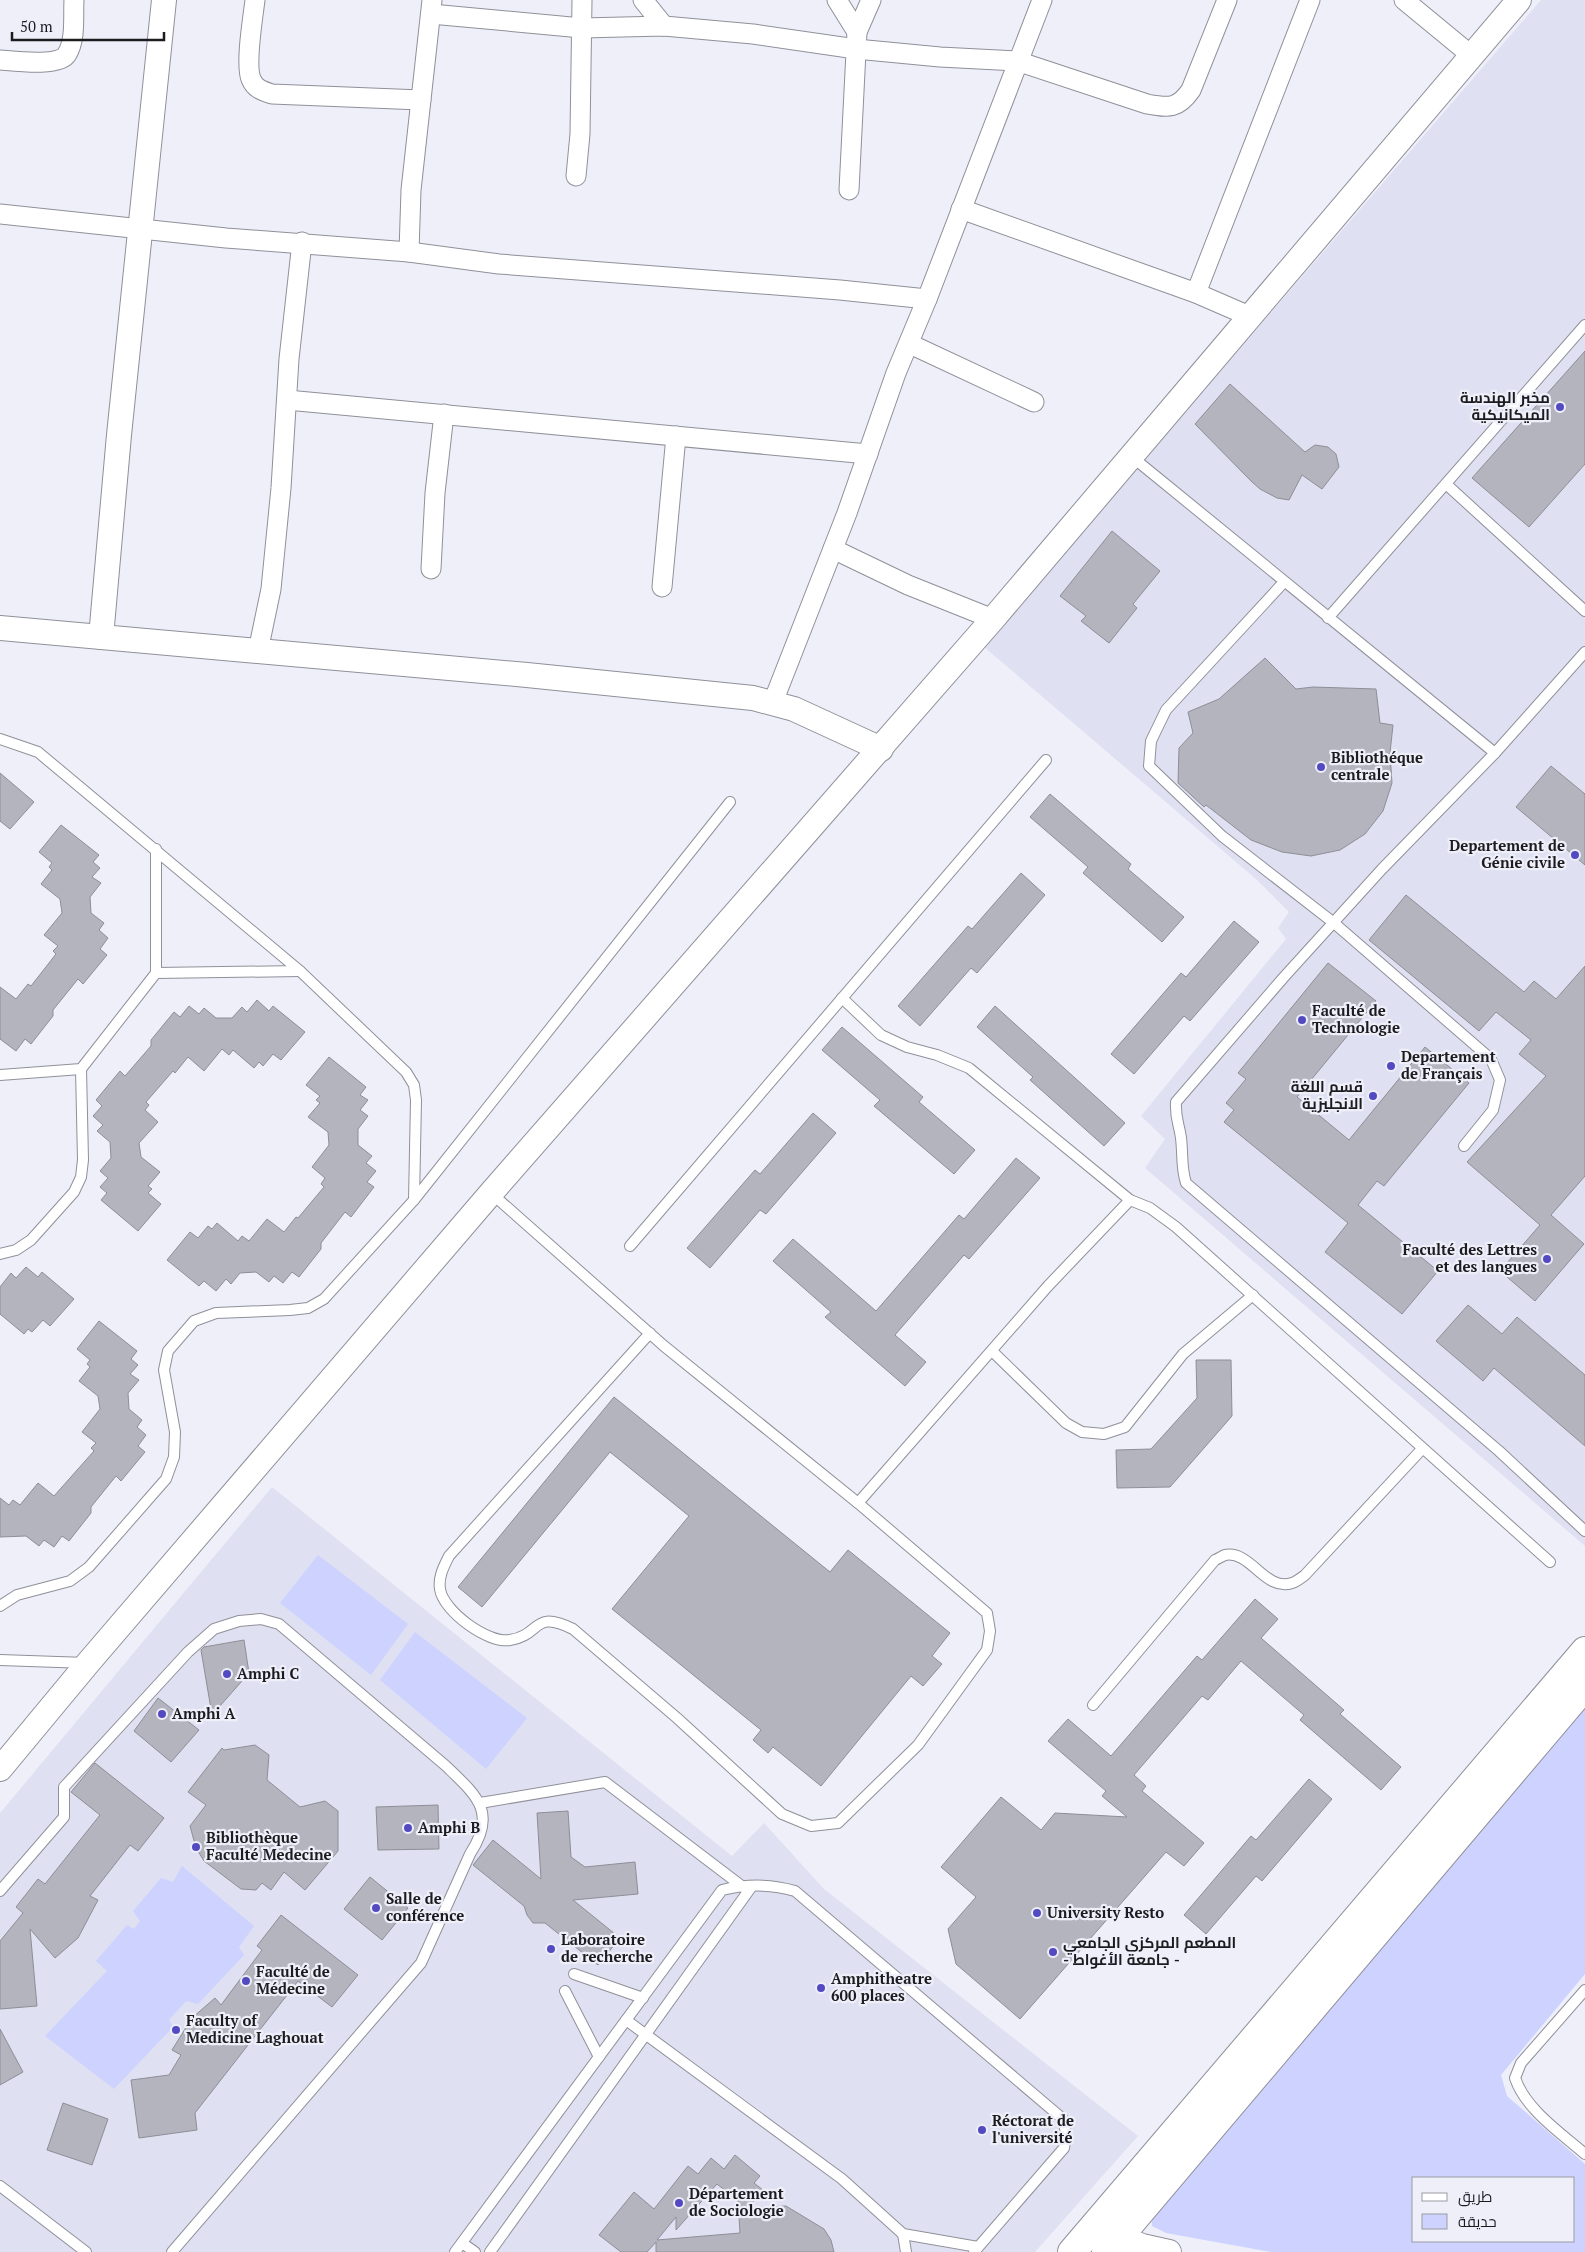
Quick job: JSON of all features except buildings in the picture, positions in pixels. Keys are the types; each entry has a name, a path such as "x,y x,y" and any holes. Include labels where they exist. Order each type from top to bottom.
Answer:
{"main road":[{"path":"1107,2239 1585,1651"},
{"path":"1072,2252 1107,2239 1585,1686"}],"street":[{"path":"0,60 40,62 64,58 70,45 74,0"},
{"path":"101,637 119,435 164,0"},
{"path":"255,0 250,59 251,78 259,90 272,94 421,100"},
{"path":"576,176 580,134 582,0"},
{"path":"643,0 664,26"},
{"path":"837,0 856,40"},
{"path":"849,190 856,40 871,0"},
{"path":"773,702 833,549 896,373 910,344 1042,0"},
{"path":"409,252 411,190 431,7 582,28 664,26 753,34 856,40 940,57 1017,61 1147,104 1164,107 1175,106 1184,100 1191,90 1227,0"},
{"path":"1196,293 1310,0"},
{"path":"1404,0 1472,56"},
{"path":"0,1769 88,1663 491,1193 993,619 1519,0"},
{"path":"962,209 1196,293 1249,316"},
{"path":"0,214 226,238 302,242 409,252 499,264 840,290 926,299"},
{"path":"258,652 271,589 302,242"},
{"path":"910,344 1034,402"},
{"path":"287,400 868,454"},
{"path":"431,569 435,493 444,414"},
{"path":"662,587 676,436"},
{"path":"833,549 908,585 993,619"},
{"path":"0,628 727,695 773,702 794,709 881,749"},
{"path":"1107,2239 1169,2252"}],"lane":[{"path":"1328,618 1585,325"},
{"path":"1131,455 1495,753"},
{"path":"1446,484 1585,611"},
{"path":"1284,582 1166,710 1151,742 1149,766 1222,836 1334,923 1491,1059 1500,1080 1493,1110 1464,1146"},
{"path":"1585,652 1495,753 1382,869 1284,977 1176,1102 1175,1118 1180,1131 1182,1170 1186,1182 1499,1451 1585,1531"},
{"path":"0,739 38,752 300,971 406,1072 414,1085 416,1100 414,1200"},
{"path":"630,1246 1046,760"},
{"path":"0,1606 17,1595 70,1581 89,1567 166,1479 174,1457 175,1432 164,1370 168,1352 194,1321 216,1313 308,1308 324,1298 414,1200 730,802"},
{"path":"0,1254 16,1250 31,1240 74,1192 82,1178 81,1069 156,973 156,849"},
{"path":"156,973 300,971"},
{"path":"842,998 881,1035 907,1047 937,1055 969,1068 1130,1200 1150,1208 1176,1227 1550,1562"},
{"path":"0,1075 81,1069"},
{"path":"491,1193 650,1333 858,1503 986,1613 990,1631 986,1650 918,1745 838,1823 811,1826 782,1814 677,1718 573,1629 556,1621 542,1622 527,1633 510,1640 490,1637 449,1608 440,1590 441,1572 448,1556 650,1333"},
{"path":"858,1503 1048,1286 1130,1200"},
{"path":"992,1351 1066,1423 1082,1432 1104,1434 1125,1427 1183,1354 1252,1295"},
{"path":"1093,1704 1215,1560 1226,1555 1239,1556 1270,1579 1280,1584 1292,1583 1306,1575 1422,1449"},
{"path":"0,1891 64,1817 64,1787 188,1652 214,1629 239,1621 261,1618 279,1624 446,1766 480,1803 484,1825 480,1839 470,1854 421,1963 172,2252"},
{"path":"0,1660 88,1663"},
{"path":"480,1803 604,1782 748,1886"},
{"path":"490,2252 648,2034 748,1886"},
{"path":"455,2252 626,2020 643,1998 722,1890 748,1886 779,1887 794,1891 1062,2119 1066,2133 1064,2148 976,2250 903,2234 842,2179 648,2034 626,2020"},
{"path":"574,1974 643,1998"},
{"path":"1585,1990 1521,2063 1515,2078 1519,2091 1538,2112 1585,2154"},
{"path":"564,1992 599,2057"},
{"path":"0,2186 86,2252"},
{"path":"903,2234 906,2252"},
{"path":"462,2243 475,2252"}],"shaded area":[{"path":"1541,0 1585,0 1585,1546 1145,1168 1165,1139 1141,1116 1286,939 1278,928 1289,912 1256,879 983,646"},
{"path":"272,1487 732,1856 764,1823 824,1889 1138,2136 1035,2252 0,2252 0,1813"}],"green space":[{"path":"318,1555 408,1624 371,1675 280,1603"},
{"path":"415,1632 527,1718 486,1769 380,1680"},
{"path":"1585,1707 1585,1974 1501,2075 1507,2096 1585,2164 1585,2252 1271,2252 1166,2233 1152,2226 1151,2215"},
{"path":"182,1866 254,1926 239,1947 244,1955 198,2004 186,2001 169,2020 173,2027 114,2089 45,2036 107,1971 96,1961 127,1925 134,1929 140,1921 133,1911 161,1878 173,1882"}],"place":[{"name":"مخبر الهندسة الميكانيكية","path":"1560,407"},
{"name":"Bibliothéque centrale","path":"1321,767"},
{"name":"Departement de Génie civile","path":"1575,855"},
{"name":"Faculté de Technologie","path":"1302,1020"},
{"name":"Departement de Français","path":"1391,1066"},
{"name":"قسم اللغة الانجليزية","path":"1373,1096"},
{"name":"Faculté des Lettres et des langues","path":"1547,1259"},
{"name":"Amphi C","path":"227,1674"},
{"name":"Amphi A","path":"162,1714"},
{"name":"Amphi B","path":"408,1828"},
{"name":"Bibliothèque Faculté Medecine","path":"196,1847"},
{"name":"Salle de conférence","path":"376,1908"},
{"name":"University Resto","path":"1037,1913"},
{"name":"Laboratoire de recherche","path":"551,1949"},
{"name":"المطعم المركزي الجامعي - جامعة الأغواط -","path":"1053,1952"},
{"name":"Faculté de Médecine","path":"246,1981"},
{"name":"Amphitheatre 600 places","path":"821,1988"},
{"name":"Faculty of Medicine Laghouat","path":"176,2030"},
{"name":"Réctorat de l'université","path":"982,2130"},
{"name":"Département de Sociologie","path":"679,2203"}]}
